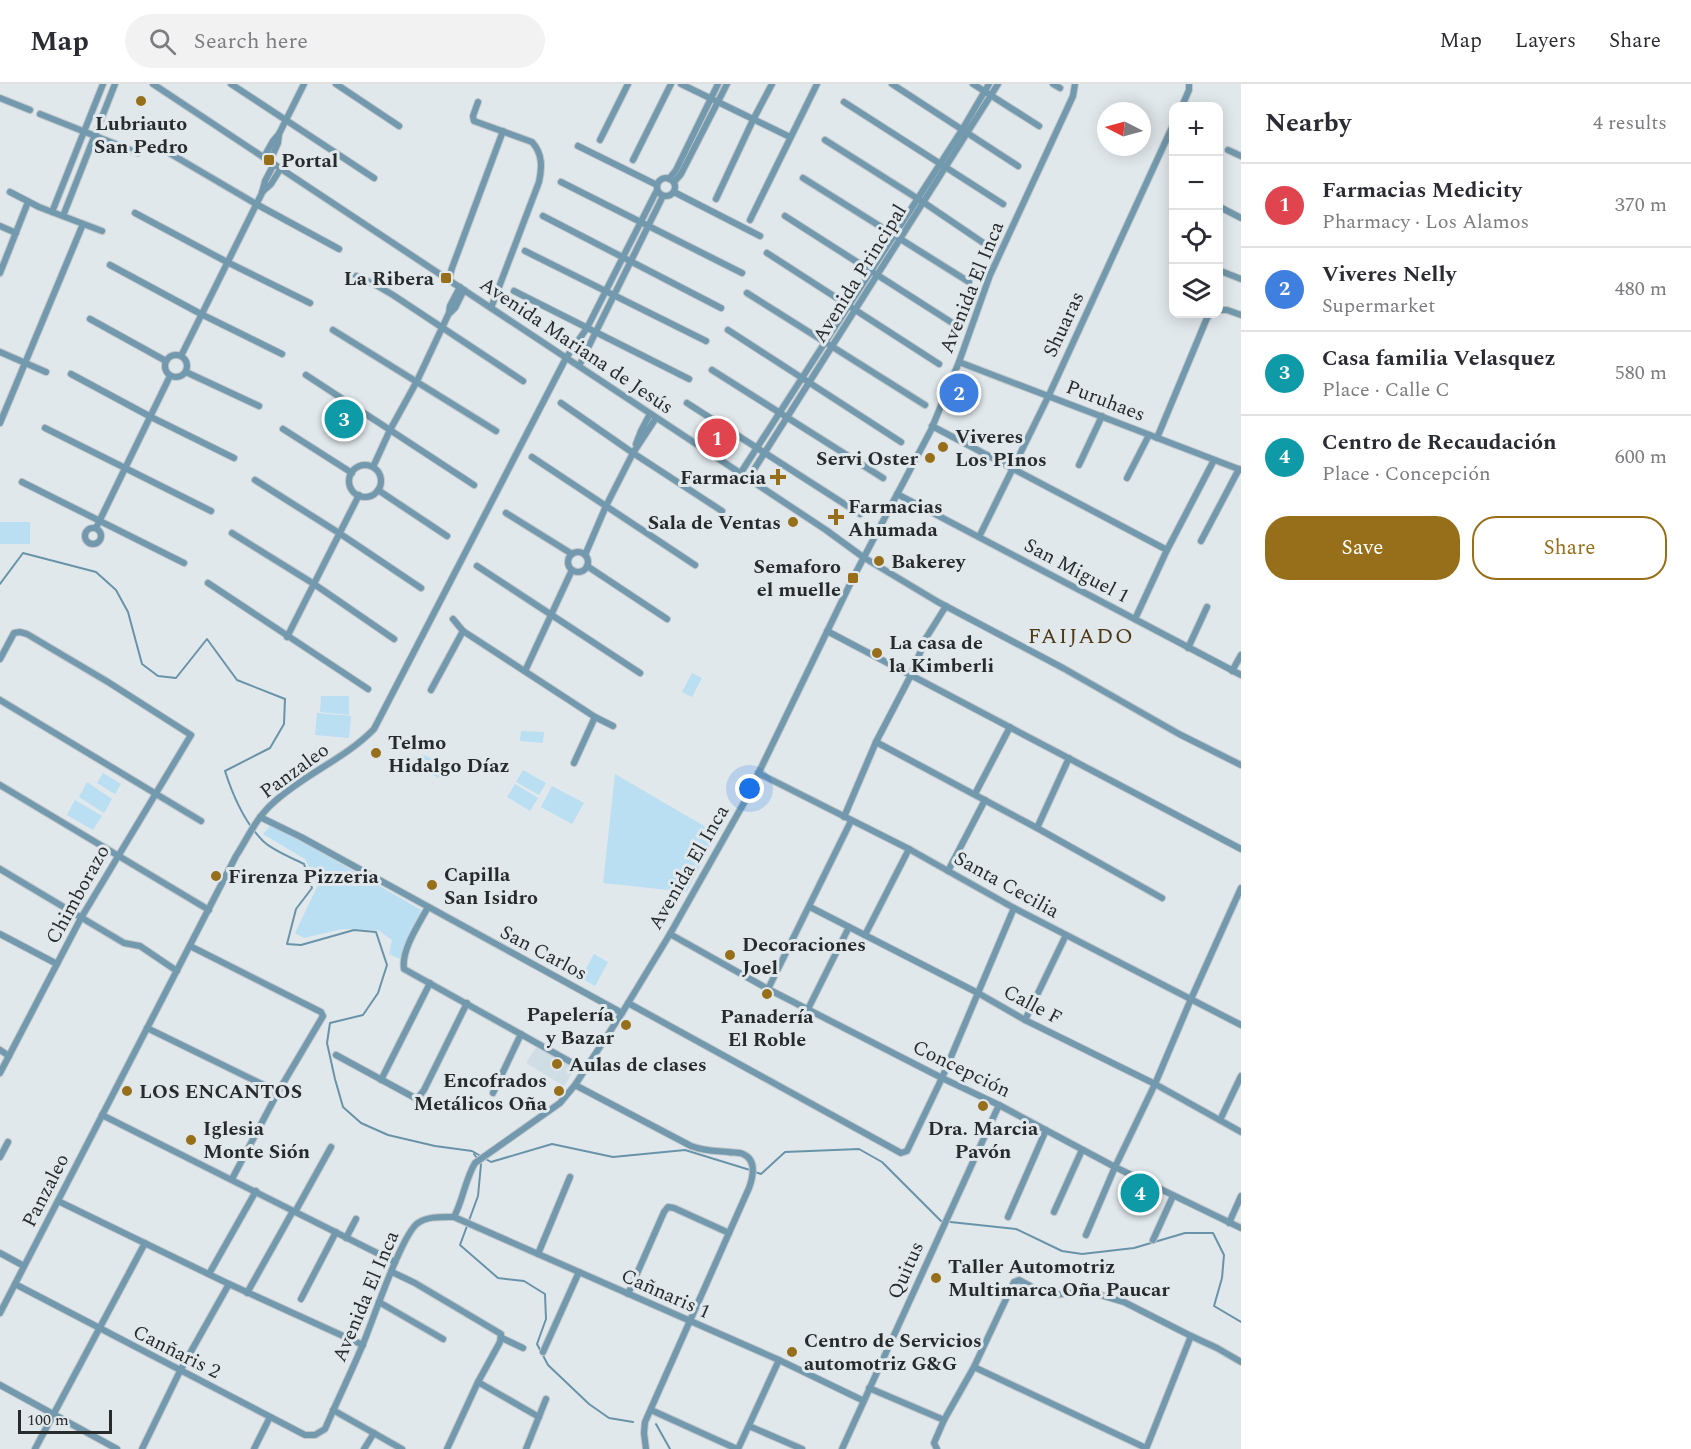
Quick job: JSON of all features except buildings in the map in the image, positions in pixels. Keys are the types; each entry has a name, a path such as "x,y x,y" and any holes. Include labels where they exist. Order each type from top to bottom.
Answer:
{"street":[{"path":"52,212 103,84"},
{"path":"63,216 115,84"},
{"name":"Avenida Mariana de Jesús","path":"153,84 826,530 863,558 1179,734 1241,765"},
{"path":"231,84 374,178"},
{"path":"181,356 262,193 269,161 279,134 304,84"},
{"path":"336,84 399,126"},
{"path":"600,140 628,84"},
{"path":"633,160 671,84"},
{"path":"681,84 790,137"},
{"path":"663,196 669,196 674,192 675,187 672,181 676,170 718,84"},
{"path":"657,187 662,179 672,181 681,174 727,84"},
{"path":"716,200 772,84"},
{"path":"750,220 817,84"},
{"path":"892,84 1018,166"},
{"path":"973,84 1039,126"},
{"name":"Avenida Principal","path":"988,93 989,84"},
{"name":"Avenida Principal","path":"748,479 877,274 920,200 988,93 998,84"},
{"path":"1053,84 1060,88"},
{"name":"Avenida El Inca","path":"325,1429 363,1345 395,1262 416,1224 430,1218 454,1217 463,1199 470,1171 475,1163 560,1103 575,1085 670,934 745,801 863,558 933,426 990,275 1073,96 1075,84"},
{"path":"1184,102 1188,95 1189,84"},
{"path":"0,98 30,110"},
{"path":"478,102 473,116 474,121 532,142 537,147 542,169 491,308"},
{"path":"844,102 1003,204"},
{"path":"40,114 138,153"},
{"path":"449,279 503,131"},
{"name":"Shuaras","path":"979,537 1049,396 1169,132"},
{"path":"692,137 699,141"},
{"path":"825,140 985,244"},
{"path":"578,146 657,187 663,196"},
{"path":"159,147 339,249"},
{"path":"1228,150 1241,156"},
{"path":"262,193 281,168"},
{"path":"803,178 969,282"},
{"path":"561,182 741,273"},
{"name":"Panzaleo","path":"0,1313 246,839 274,802 363,740 374,729 566,358 587,328 657,187"},
{"path":"10,192 28,202 102,231"},
{"path":"674,192 760,236"},
{"path":"579,366 663,196"},
{"path":"0,273 28,202"},
{"path":"1223,209 1241,218"},
{"path":"135,213 310,303"},
{"path":"543,216 721,309"},
{"path":"785,216 954,324"},
{"path":"0,423 82,224"},
{"path":"0,226 16,233"},
{"name":"Avenida Principal","path":"740,474 870,270 897,237"},
{"path":"525,250 706,341"},
{"path":"767,253 939,364"},
{"path":"110,265 282,354"},
{"path":"1223,272 1241,279"},
{"path":"356,276 376,285 523,381"},
{"path":"373,467 417,381 449,314 450,306 462,288"},
{"path":"514,291 689,379"},
{"path":"747,292 925,405"},
{"path":"1223,310 1241,315"},
{"path":"1158,438 1207,318"},
{"path":"90,319 166,361"},
{"path":"333,330 496,431"},
{"path":"728,330 901,442"},
{"path":"0,352 46,372"},
{"path":"174,355 181,356 187,362 186,372 181,377 170,376 166,371 166,361 174,355"},
{"name":"Puruhaes","path":"959,362 1240,470"},
{"path":"712,370 883,478"},
{"path":"186,372 259,406"},
{"path":"71,374 234,458"},
{"path":"306,375 474,485"},
{"path":"96,528 170,376"},
{"path":"561,403 722,511"},
{"path":"687,403 860,514"},
{"path":"585,555 641,431 653,416"},
{"path":"1079,465 1102,416"},
{"path":"933,426 1167,550"},
{"path":"45,428 211,511"},
{"path":"283,429 352,473"},
{"path":"1127,478 1149,435"},
{"path":"532,457 695,565"},
{"path":"1135,620 1167,550 1214,460"},
{"path":"359,467 373,467 381,478 378,490 369,497 359,495 351,487 352,473 359,467"},
{"path":"1201,541 1240,470"},
{"path":"255,480 421,588"},
{"path":"22,482 184,563"},
{"path":"378,490 447,536"},
{"name":"San Miguel 1","path":"897,494 1241,675"},
{"path":"287,637 359,495"},
{"path":"506,513 572,554 580,552 585,555 588,560 587,566 580,572 572,570 568,562 572,554"},
{"path":"232,533 314,584 394,639"},
{"path":"477,566 640,673"},
{"path":"587,566 667,619"},
{"path":"525,671 572,570"},
{"path":"207,583 368,689"},
{"path":"844,817 876,742 911,675 926,638 946,606"},
{"path":"1188,648 1206,608"},
{"path":"453,619 463,631 595,717 613,726"},
{"path":"431,690 463,631"},
{"path":"827,631 1241,849"},
{"name":"Chimborazo","path":"0,659 14,633 27,634 191,735 81,918 0,1074"},
{"path":"1232,671 1241,655"},
{"path":"0,700 201,821"},
{"path":"574,763 595,717"},
{"path":"975,794 1010,728"},
{"path":"876,742 1162,897"},
{"path":"1037,828 1069,758"},
{"name":"Santa Cecilia","path":"758,773 909,849 1014,908 1241,1025"},
{"path":"0,785 208,910"},
{"path":"948,871 985,800"},
{"name":"San Carlos","path":"259,819 301,837 622,1013"},
{"path":"768,988 851,821"},
{"path":"865,935 909,849"},
{"path":"0,869 124,943 140,945 177,971"},
{"path":"1086,1235 1241,888"},
{"path":"428,907 404,957 404,969 585,1070"},
{"name":"Calle F","path":"810,907 978,993 1025,1020 1155,1084 1241,1132"},
{"path":"628,1003 901,1153 907,1152 942,1078 1014,908"},
{"path":"808,1009 849,927"},
{"path":"0,934 57,964"},
{"name":"Concepción","path":"670,934 768,988 942,1078 999,1105 1115,1167 1241,1228"},
{"path":"1025,1020 1066,935"},
{"path":"190,946 321,1012 323,1017 278,1092 232,1179"},
{"path":"381,1080 430,983"},
{"path":"336,1055 417,1100 466,1003"},
{"path":"147,1028 278,1092"},
{"path":"493,1093 521,1034"},
{"path":"0,1050 9,1056"},
{"path":"1220,1120 1241,1076"},
{"path":"575,1085 691,1146 704,1150 742,1153 749,1159 753,1168 749,1188 645,1422 646,1449"},
{"name":"Quitus","path":"842,1449 999,1105"},
{"path":"102,1115 395,1262"},
{"path":"1008,1217 1046,1130"},
{"path":"0,1157 8,1142"},
{"path":"247,1293 331,1147"},
{"path":"1054,1212 1082,1150"},
{"path":"538,1254 570,1178"},
{"path":"209,1274 256,1191"},
{"path":"1154,1240 1173,1196"},
{"path":"1229,1223 1241,1196"},
{"path":"58,1201 247,1293 363,1345"},
{"path":"628,1294 668,1207 729,1233"},
{"name":"Cañnaris 1","path":"454,1217 778,1360 864,1401"},
{"path":"346,1238 356,1220"},
{"path":"301,1299 336,1232"},
{"path":"34,1449 145,1243"},
{"path":"0,1253 24,1266"},
{"path":"392,1272 415,1283 523,1348"},
{"path":"543,1352 579,1272"},
{"path":"934,1447 944,1420 974,1367 1014,1282 1019,1280 1046,1294 1087,1291 1124,1302 1241,1362"},
{"name":"Canñaris 2","path":"15,1284 305,1435 315,1436 325,1429"},
{"path":"142,1449 180,1371 229,1284"},
{"path":"379,1302 443,1339"},
{"path":"447,1449 501,1336"},
{"path":"974,1367 1146,1448 1191,1336"},
{"path":"651,1410 738,1449 778,1360"},
{"path":"478,1382 539,1417"},
{"path":"0,1385 117,1449"},
{"path":"869,1388 944,1420"},
{"path":"526,1449 546,1399"},
{"path":"333,1410 402,1449"},
{"path":"254,1449 270,1417"},
{"path":"749,1426 802,1449"},
{"path":"364,1449 374,1433"}],"shaded area":[{"path":"0,522 30,522 30,544 0,544"},
{"path":"692,673 702,678 692,697 682,692"},
{"path":"321,696 349,696 349,715 320,712"},
{"path":"317,713 351,716 349,738 315,735"},
{"path":"521,731 544,732 543,743 520,741"},
{"path":"422,754 445,765 439,778 416,767"},
{"path":"523,770 546,783 539,795 516,782"},
{"path":"103,773 121,784 115,794 97,783"},
{"path":"615,774 716,833 687,892 603,883"},
{"path":"87,782 112,799 104,813 79,797"},
{"path":"515,784 538,798 530,811 507,797"},
{"path":"552,786 584,803 572,824 541,807"},
{"path":"75,800 102,816 93,830 67,815"},
{"path":"270,826 275,826 421,910 400,959 389,954 392,940 378,930 343,929 304,938 295,933 318,885 305,859 263,834"},
{"path":"594,954 608,962 595,986 581,978"},
{"path":"537,1046 575,1069 564,1086 526,1063"}],"waterway":[{"path":"0,584 23,553 96,572 116,590 128,612 142,664 158,676 176,678 207,639 237,680 285,699 284,724 270,748 225,771 240,808 256,834 272,848 304,864 312,888 296,909 287,944 301,945 354,930 376,932 387,965 378,993 363,1015 330,1023 327,1043 343,1107 361,1123 388,1135 435,1146 472,1151 491,1162 552,1144 613,1157 685,1150 750,1170"},
{"path":"755,1172 761,1174 785,1152 859,1149 882,1162 941,1221 1016,1229 1062,1251 1082,1254 1134,1248 1185,1233 1213,1233 1224,1255 1222,1278 1214,1306 1241,1322"},
{"path":"474,1154 481,1164 478,1196 460,1245 498,1278 524,1281 545,1294 546,1319 537,1344 548,1365 589,1404 609,1418 633,1422"},
{"path":"656,1424 670,1449"}],"place":[{"name":"Lubriauto San Pedro","path":"141,101"},
{"name":"Portal","path":"269,160"},
{"name":"La Ribera","path":"446,278"},
{"name":"Viveres Nelly","path":"959,393"},
{"name":"Casa familia Velasquez","path":"344,419"},
{"name":"Farmacias Medicity","path":"717,438"},
{"name":"Viveres Los PInos","path":"943,447"},
{"name":"Servi Oster","path":"930,458"},
{"name":"Farmacia","path":"778,477"},
{"name":"Farmacias Ahumada","path":"836,517"},
{"name":"Sala de Ventas","path":"793,522"},
{"name":"Bakerey","path":"879,561"},
{"name":"Semaforo el muelle","path":"853,578"},
{"name":"La casa de la Kimberli","path":"877,653"},
{"name":"Telmo Hidalgo Díaz","path":"376,753"},
{"name":"Firenza Pizzeria","path":"216,876"},
{"name":"Capilla San Isidro","path":"432,885"},
{"name":"Decoraciones Joel","path":"730,955"},
{"name":"Panadería El Roble","path":"767,994"},
{"name":"Papelería y Bazar","path":"626,1025"},
{"name":"Aulas de clases","path":"557,1064"},
{"name":"LOS ENCANTOS","path":"127,1091"},
{"name":"Encofrados Metálicos Oña","path":"559,1091"},
{"name":"Dra. Marcia Pavón","path":"983,1106"},
{"name":"Iglesia Monte Sión","path":"191,1140"},
{"name":"Centro de Recaudación","path":"1140,1193"},
{"name":"Taller Automotriz Multimarca Oña Paucar","path":"936,1278"},
{"name":"Centro de Servicios automotriz G&G","path":"792,1352"}],"district":[{"name":"FAIJADO","path":"1081,635"}]}
